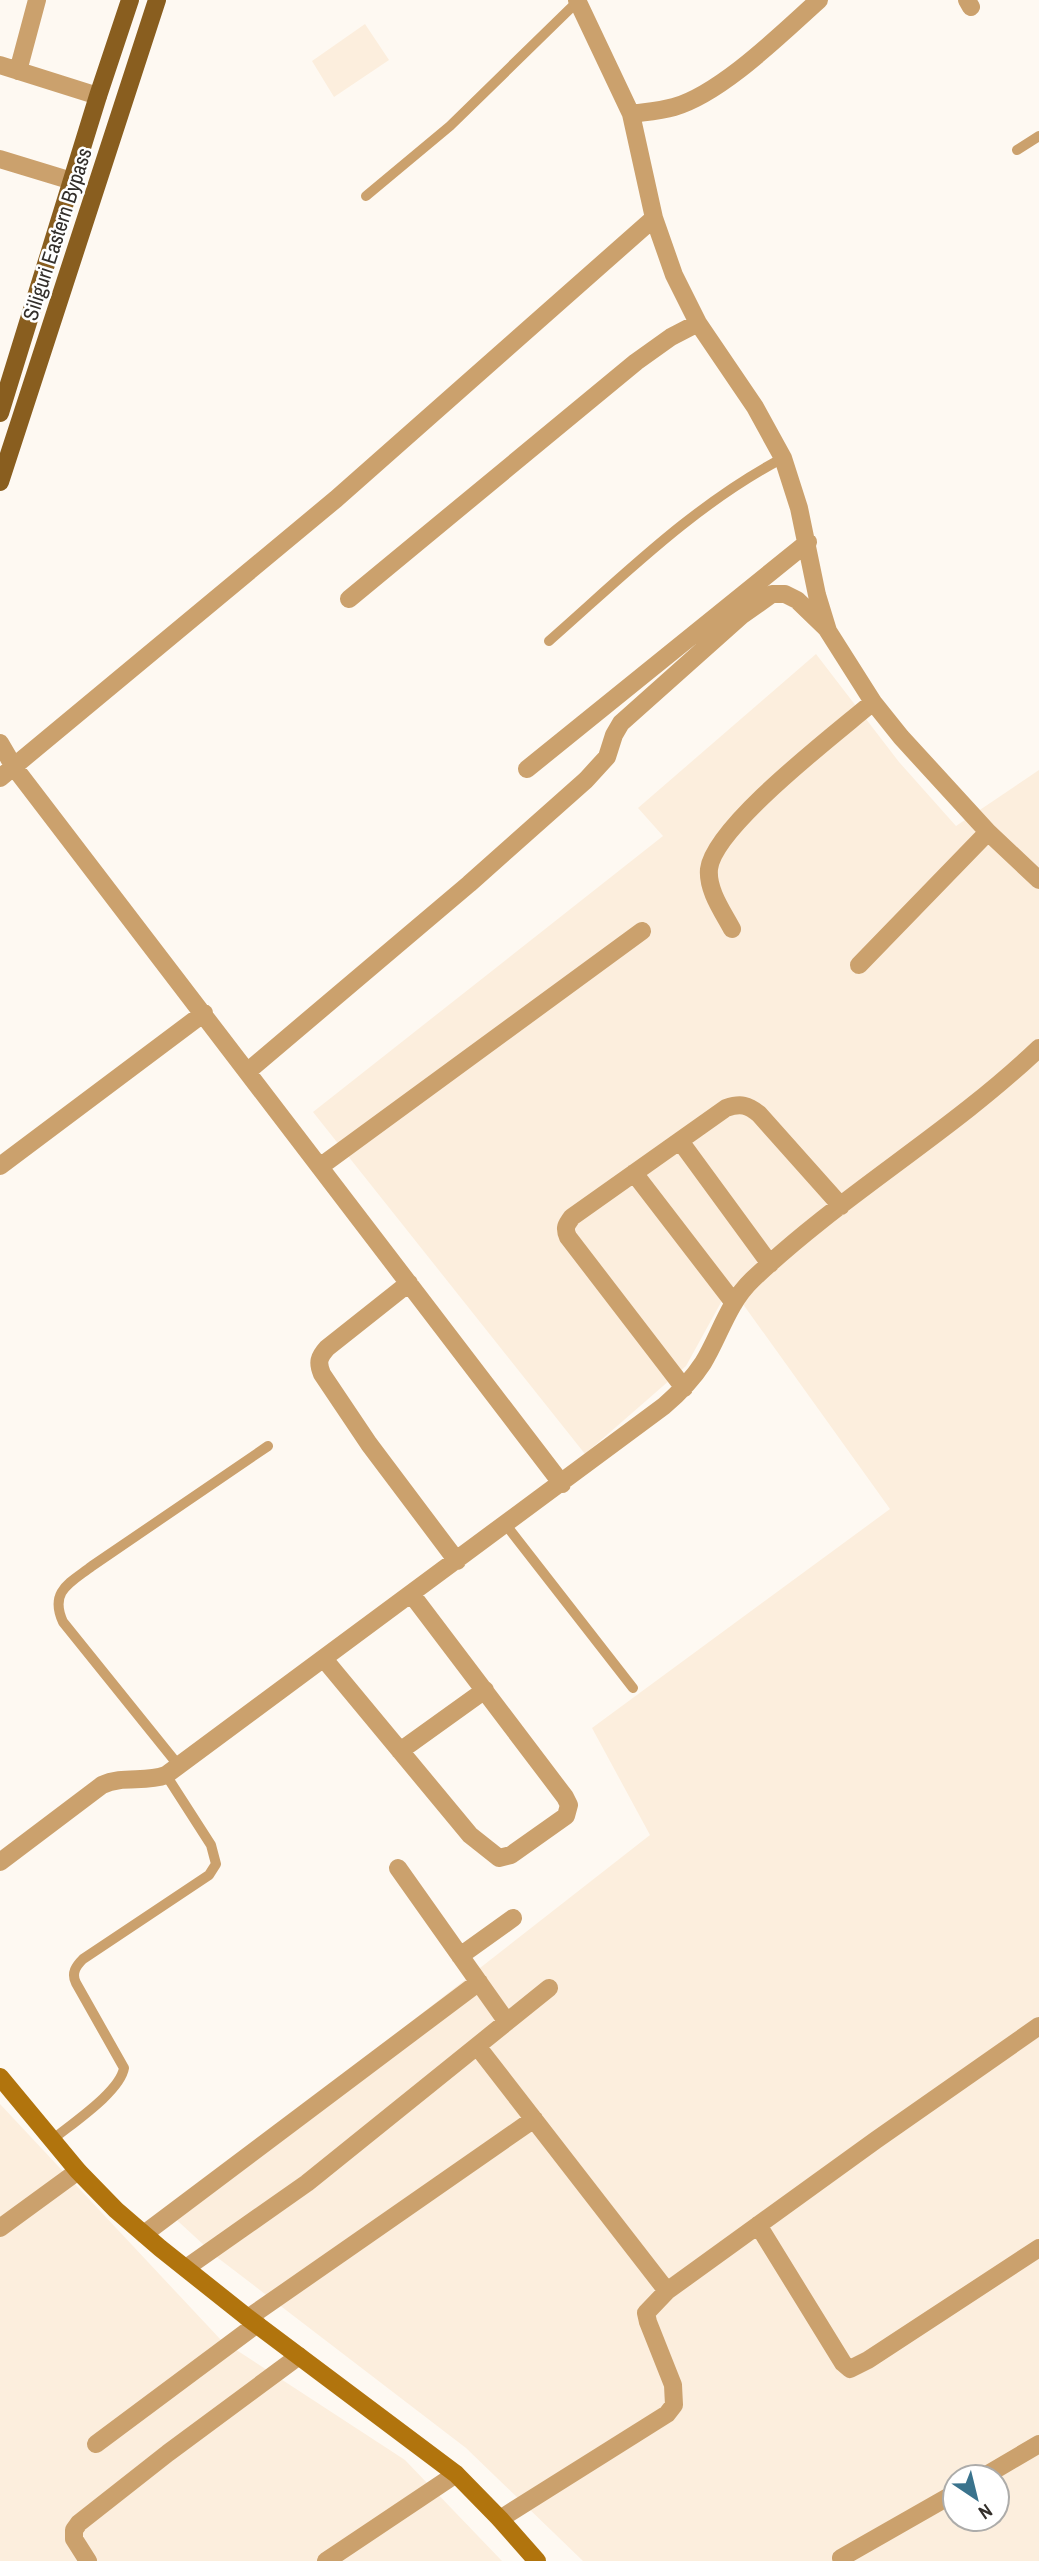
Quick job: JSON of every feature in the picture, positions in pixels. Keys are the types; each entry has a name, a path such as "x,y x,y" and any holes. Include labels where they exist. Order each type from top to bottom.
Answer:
{"main road":[{"name":"Siliguri Eastern Bypass","path":"0,413 130,0"},
{"name":"Siliguri Eastern Bypass","path":"0,482 157,0"}],"street":[{"path":"18,71 37,0"},
{"path":"578,0 631,114 654,218 674,275 698,323 755,407 783,458 808,542 817,595 828,631"},
{"path":"631,114 677,106 706,91 763,50 819,0"},
{"path":"0,65 98,96"},
{"path":"0,159 72,180"},
{"path":"7,773 336,499 654,218"},
{"path":"349,599 636,362 671,337 698,323"},
{"path":"527,769 808,542"},
{"path":"248,1071 469,884 586,780 607,757 621,723 741,616 772,594 785,594 797,600 828,631 873,702 901,737 988,832 1039,880"},
{"path":"732,929 710,881 709,867 717,848 733,827 772,789 873,702"},
{"path":"0,743 7,773 204,1013 562,1484"},
{"path":"859,965 988,832"},
{"path":"321,1166 642,931"},
{"path":"0,1166 204,1013"},
{"path":"0,1862 102,1785 120,1779 156,1779 173,1770 664,1406 684,1388 704,1361 734,1303 749,1283 841,1206 1005,1079 1039,1048"},
{"path":"684,1388 565,1230 572,1217 726,1108 738,1104 749,1106 781,1137 841,1206"},
{"path":"680,1141 770,1264"},
{"path":"634,1173 734,1303"},
{"path":"409,1283 327,1348 319,1357 318,1365 369,1444 457,1561"},
{"path":"324,1659 470,1835 499,1858 512,1855 566,1816 569,1805 565,1797 412,1595"},
{"path":"400,1751 485,1689"},
{"path":"398,1868 507,2022"},
{"path":"460,1956 513,1918"},
{"path":"144,2234 479,1982"},
{"path":"186,2268 307,2183 549,1988"},
{"path":"500,2519 667,2414 674,2405 673,2385 646,2312 667,2291 1039,2026"},
{"path":"477,2046 667,2291"},
{"path":"0,2077 78,2171 144,2234 253,2321 456,2474 537,2561"},
{"path":"96,2444 253,2321 534,2119"},
{"path":"0,2228 78,2171"},
{"path":"758,2225 843,2363 850,2369 868,2360 1039,2248"},
{"path":"88,2561 74,2539 74,2530 79,2523 299,2356"},
{"path":"1007,2463 1039,2444"},
{"path":"326,2561 456,2474"},
{"path":"841,2558 941,2501"}],"lane":[{"path":"366,196 450,127 578,0"},
{"path":"1017,150 1039,136"},
{"path":"549,642 707,505 751,475 783,458"},
{"path":"52,2140 104,2097 123,2076 124,2068 73,1977 75,1969 83,1959 209,1875 216,1864 211,1845 173,1770 63,1622 57,1609 57,1597 65,1587 92,1566 268,1446"},
{"path":"506,1525 633,1688"}],"shaded area":[{"path":"365,24 389,60 334,97 312,61"},
{"path":"816,654 899,762 956,826 1039,770 1039,2561 583,2561 466,2448 218,2258 168,2212 650,1835 592,1728 890,1509 730,1286 686,1366 585,1454 313,1112 663,836 638,808"},
{"path":"0,2104 221,2340 405,2460 502,2561 0,2561"}]}
